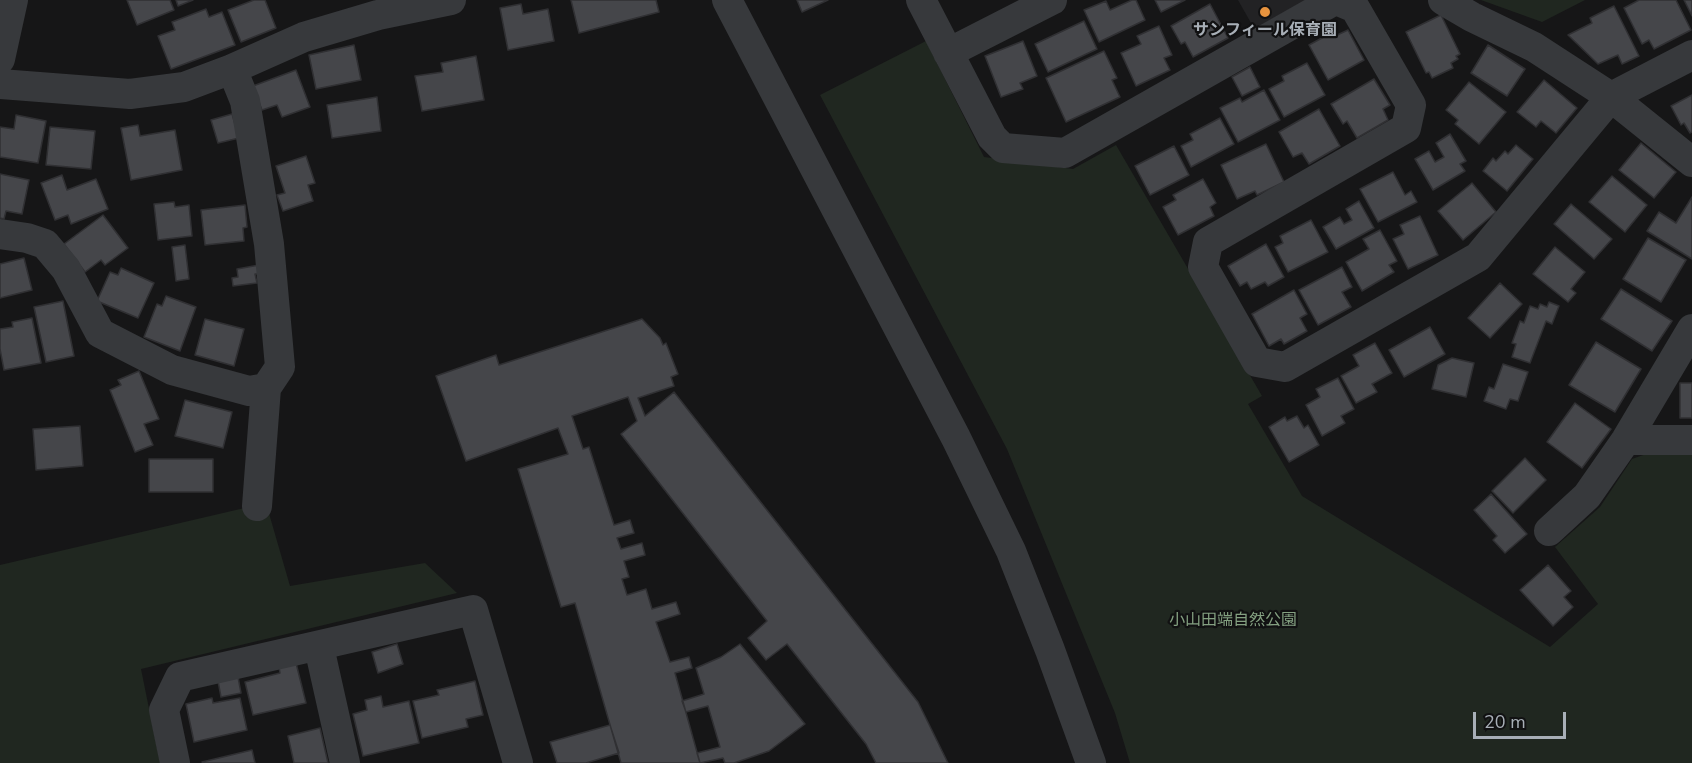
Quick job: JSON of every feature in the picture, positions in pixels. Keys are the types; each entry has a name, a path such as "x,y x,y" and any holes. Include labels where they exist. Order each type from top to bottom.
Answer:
{"street":[{"path":"0,59 13,0"},
{"path":"727,0 951,428 1011,551 1091,763"},
{"path":"921,0 992,137 1003,148 1065,153 1336,0 1355,8 1411,105 1406,128 1208,242 1203,267 1257,362 1285,367 1478,257 1611,97 1692,55"},
{"path":"948,53 1052,0"},
{"path":"1443,0 1472,17 1534,46 1611,97 1692,162"},
{"path":"0,84 130,93 184,87 232,69 304,37 378,15 445,1"},
{"path":"232,69 245,100 269,244 280,367 266,388 256,506"},
{"path":"0,234 27,238 45,244 66,269 100,333 172,370 249,391 266,388"},
{"path":"1549,531 1587,496 1626,440 1692,329"},
{"path":"1626,440 1692,440"},
{"path":"176,763 164,710 180,677 474,610 518,763"},
{"path":"319,647 345,763"}],"shaded area":[{"name":"サンフィール保育園","path":"1238,0 1306,0 1258,27 1251,23"}],"green space":[{"path":"1481,0 1585,0 1542,22"},
{"name":"小山田端自然公園","path":"926,41 984,157 1073,169 1116,145 1262,396 1248,404 1302,496 1550,647 1598,604 1555,547 1600,507 1632,459 1649,453 1692,453 1692,763 1130,763 1115,713 1007,449 820,95"},
{"path":"266,503 290,586 425,563 457,593 141,669 160,763 0,763 0,565"}],"building":[{"path":"127,0 170,0 174,10 137,25"},
{"path":"176,0 193,0 178,6"},
{"path":"254,0 265,0 276,28 241,42 228,10"},
{"path":"571,0 656,0 659,12 579,33"},
{"path":"797,0 828,0 802,12"},
{"path":"1136,0 1145,20 1099,42 1084,10 1106,1 1110,10"},
{"path":"1155,0 1185,0 1161,12"},
{"path":"1639,0 1676,0 1691,30 1654,49 1649,40 1642,44 1624,8"},
{"path":"1684,0 1692,0 1692,16"},
{"path":"521,4 523,14 548,9 554,41 508,50 500,8"},
{"path":"1210,4 1228,38 1193,57 1185,42 1181,44 1171,26"},
{"path":"1614,6 1639,56 1622,64 1618,55 1598,64 1568,35 1592,23 1590,18"},
{"path":"206,9 209,17 222,12 235,45 171,69 158,36 175,30 172,22"},
{"path":"1441,15 1460,54 1456,56 1458,59 1451,63 1453,68 1432,78 1429,72 1426,73 1406,32"},
{"path":"1084,21 1097,49 1048,72 1035,44"},
{"path":"1159,26 1172,55 1164,58 1170,70 1136,86 1121,53 1141,44 1137,36"},
{"path":"1348,30 1364,60 1328,80 1309,45 1333,32 1335,36"},
{"path":"1023,41 1037,76 1020,83 1023,89 1001,97 985,56"},
{"path":"354,45 361,80 316,89 309,55"},
{"path":"1488,45 1525,69 1507,96 1471,73"},
{"path":"1104,51 1117,78 1112,80 1120,97 1066,122 1046,78"},
{"path":"476,56 484,100 422,111 415,76 443,72 441,63"},
{"path":"1307,63 1325,95 1284,117 1269,89 1284,81 1282,76"},
{"path":"1250,67 1260,87 1242,96 1232,77"},
{"path":"296,70 310,107 282,117 277,105 262,110 253,86"},
{"path":"1374,79 1390,105 1383,109 1388,120 1357,138 1347,121 1343,124 1331,104"},
{"path":"1544,80 1577,108 1556,133 1541,121 1536,127 1517,112"},
{"path":"1469,82 1506,112 1479,144 1455,124 1458,120 1446,110"},
{"path":"1264,90 1280,120 1238,142 1220,108 1240,98 1242,102"},
{"path":"1692,95 1692,132 1690,133 1684,123 1681,125 1671,106"},
{"path":"377,97 381,131 332,138 327,105"},
{"path":"1319,109 1340,146 1309,164 1302,153 1293,157 1279,132"},
{"path":"232,114 239,138 218,143 211,120"},
{"path":"16,115 46,121 38,163 0,157 0,127 14,129"},
{"path":"1220,118 1234,144 1191,167 1181,146 1193,140 1190,134"},
{"path":"138,125 140,136 175,130 182,170 131,180 121,128"},
{"path":"50,127 95,131 91,169 46,165"},
{"path":"1450,134 1466,161 1460,164 1465,171 1433,190 1415,159 1429,151 1435,162 1444,157 1436,143"},
{"path":"1641,143 1676,172 1654,198 1619,170"},
{"path":"1266,144 1284,182 1257,195 1255,191 1237,199 1221,165"},
{"path":"1516,145 1533,159 1507,191 1483,171 1493,158 1496,161 1505,151 1508,154"},
{"path":"1174,146 1189,175 1150,195 1135,166"},
{"path":"306,156 315,183 308,185 313,201 283,211 277,195 285,193 276,166"},
{"path":"1393,172 1405,195 1411,191 1417,202 1378,222 1360,189"},
{"path":"0,174 29,180 22,214 6,211 4,219 0,218"},
{"path":"62,175 67,190 96,179 108,209 71,224 68,215 55,220 41,183"},
{"path":"1612,176 1647,205 1625,232 1589,202"},
{"path":"1203,179 1216,203 1210,207 1214,216 1178,235 1163,207 1176,200 1173,195"},
{"path":"1472,183 1496,212 1463,240 1438,211"},
{"path":"1692,197 1692,259 1647,231 1659,212 1676,223"},
{"path":"1359,201 1374,228 1336,249 1323,227 1340,217 1344,224 1352,220 1346,209"},
{"path":"174,202 175,207 189,205 192,236 158,240 154,204"},
{"path":"1571,204 1612,239 1594,259 1554,224"},
{"path":"245,205 247,227 243,228 244,241 205,245 201,210"},
{"path":"103,215 128,248 105,265 101,260 85,272 64,244"},
{"path":"1420,216 1438,255 1408,269 1393,239 1404,234 1400,225"},
{"path":"1311,220 1328,252 1288,272 1275,247 1283,243 1280,236"},
{"path":"1380,230 1397,261 1389,265 1394,272 1362,291 1346,262 1369,249 1363,239"},
{"path":"1648,238 1686,260 1661,302 1623,279"},
{"path":"1266,244 1284,277 1268,286 1265,282 1251,289 1247,282 1240,286 1228,266"},
{"path":"185,245 189,279 176,281 172,247"},
{"path":"1555,247 1585,272 1571,289 1576,293 1568,302 1533,274"},
{"path":"24,258 32,290 0,298 0,264"},
{"path":"259,265 260,274 255,274 257,283 233,286 232,278 238,277 237,269"},
{"path":"1342,267 1352,287 1342,292 1351,307 1318,325 1299,290"},
{"path":"121,268 154,283 138,318 97,301 110,272 118,275"},
{"path":"1500,283 1522,304 1490,338 1468,318"},
{"path":"1621,289 1672,321 1652,351 1601,319"},
{"path":"1294,290 1307,314 1300,318 1307,331 1284,344 1281,339 1269,346 1252,314"},
{"path":"166,296 196,307 180,351 144,337 157,304 162,306"},
{"path":"63,301 74,356 46,362 34,307"},
{"path":"1549,302 1559,306 1552,324 1546,321 1530,363 1512,357 1516,344 1512,343 1520,321 1524,323 1530,306 1538,309 1540,304 1547,307"},
{"path":"32,318 41,363 4,370 0,349 0,329 13,327 12,322"},
{"path":"205,319 244,329 234,366 195,355"},
{"path":"642,319 660,338 663,345 666,343 678,374 671,377 674,386 638,398 645,416 674,392 918,702 948,763 876,763 866,744 787,644 766,660 748,638 767,621 621,434 637,421 628,397 572,416 583,449 589,447 614,525 630,520 634,533 617,538 621,549 642,543 645,555 624,561 629,577 622,579 627,595 646,589 652,609 676,602 680,614 656,622 670,662 689,657 692,668 675,673 700,763 621,763 575,603 561,607 518,469 568,454 558,428 466,461 436,376 496,355 499,365"},
{"path":"1430,327 1445,354 1404,377 1389,350"},
{"path":"1596,342 1641,369 1615,412 1569,385"},
{"path":"1375,343 1392,373 1372,384 1377,392 1356,403 1341,376 1359,366 1353,355"},
{"path":"1452,358 1474,363 1466,397 1432,389 1438,365"},
{"path":"1503,364 1528,372 1518,401 1510,399 1506,409 1484,401 1489,387 1494,389"},
{"path":"139,371 159,419 144,424 153,445 135,452 110,390 121,385 118,380"},
{"path":"1338,378 1354,409 1341,416 1345,423 1322,436 1306,405 1320,397 1316,389"},
{"path":"1680,383 1692,383 1692,418 1680,418"},
{"path":"185,400 232,412 223,448 175,436"},
{"path":"1575,403 1611,429 1582,468 1547,442"},
{"path":"1297,416 1304,428 1308,425 1319,445 1289,462 1269,427 1285,417 1287,421"},
{"path":"80,426 83,466 36,470 33,429"},
{"path":"1525,458 1546,480 1513,513 1492,491"},
{"path":"149,459 213,459 213,492 149,492"},
{"path":"1491,494 1527,534 1505,553 1493,540 1497,536 1474,510"},
{"path":"1548,565 1571,591 1564,597 1573,607 1553,626 1520,590"},
{"path":"397,644 403,664 378,673 372,652"},
{"path":"740,644 805,724 769,751 734,763 725,763 723,758 700,763 697,753 720,747 708,706 686,712 682,701 704,694 696,668 721,657"},
{"path":"296,663 306,703 253,715 245,682 280,673 279,667"},
{"path":"238,677 241,693 221,697 218,681"},
{"path":"475,681 483,715 466,719 468,727 422,738 413,701 439,695 437,690"},
{"path":"381,696 383,707 409,701 419,743 363,756 353,714 367,710 365,700"},
{"path":"212,698 213,703 240,698 247,730 194,742 186,704"},
{"path":"610,725 619,753 586,763 557,763 550,742"},
{"path":"320,728 328,763 294,763 288,736"},
{"path":"252,750 255,763 202,762"}],"place":[{"name":"サンフィール保育園","path":"1265,12"}]}
